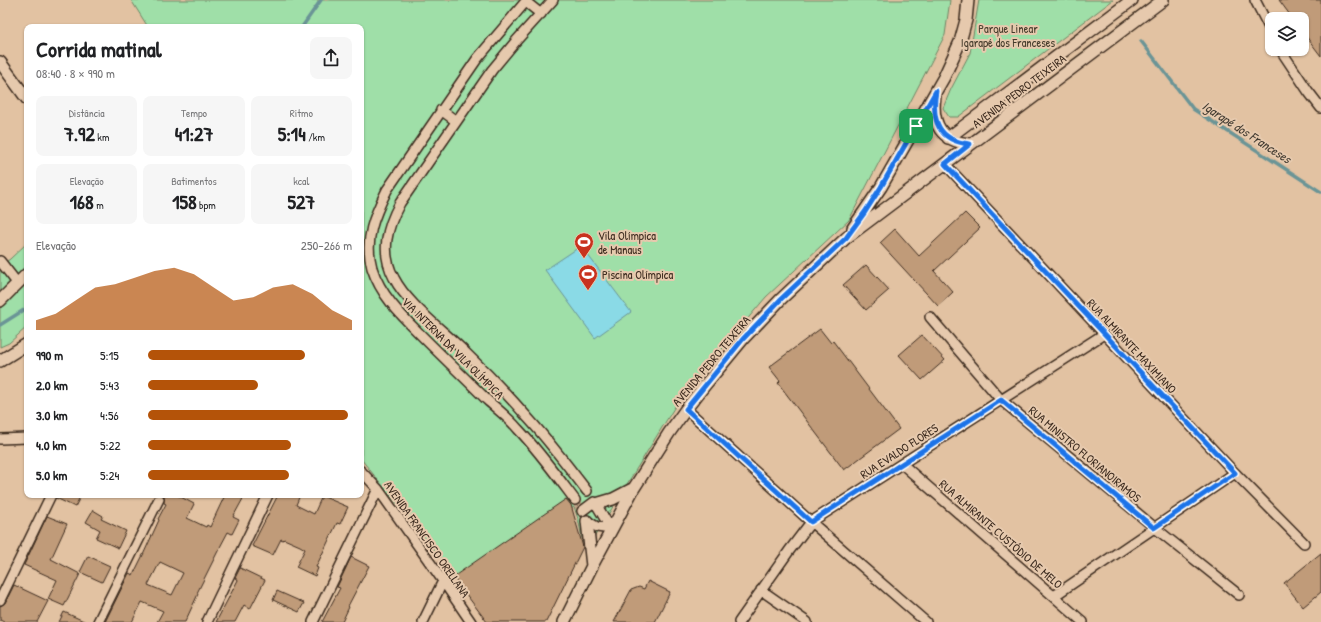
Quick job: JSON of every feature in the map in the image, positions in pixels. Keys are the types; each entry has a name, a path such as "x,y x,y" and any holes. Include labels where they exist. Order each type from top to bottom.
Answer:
{"street":[{"name":"VIA INTERNA DA VILA OLÍMPICA","path":"553,0 492,70 400,203 392,219 387,236 386,254 393,278 408,298 465,352 527,416 587,491"},
{"path":"846,238 881,187 944,77 960,42 966,20 968,0"},
{"name":"AVENIDA PEDRO TEIXEIRA","path":"948,138 1132,0"},
{"path":"1255,0 1265,19"},
{"name":"VIA INTERNA DA VILA OLÍMPICA","path":"526,1 477,59 387,190 375,212 370,234 370,256 372,267 378,282 388,299 401,315 518,428 575,500"},
{"path":"526,1 541,14"},
{"name":"AVENIDA PEDRO TEIXEIRA","path":"564,622 611,529 634,488 686,409 743,339 781,299 846,238 1159,2"},
{"path":"1285,56 1321,108"},
{"path":"0,62 24,95"},
{"path":"936,91 934,115 939,127 948,138 956,142 970,144"},
{"path":"441,110 456,121"},
{"path":"408,160 422,170"},
{"name":"RUA ALMIRANTE MAXIMIANO","path":"945,164 1235,473 1304,543"},
{"path":"0,261 18,284"},
{"path":"0,301 24,277"},
{"name":"RUA MINISTRO FLORIANOIRAMOS","path":"930,317 1001,400 1154,528 1239,595"},
{"name":"RUA EVALDO FLORES","path":"739,622 811,522 1104,334"},
{"path":"0,361 24,346"},
{"path":"686,409 811,522 926,622"},
{"path":"518,428 527,416"},
{"path":"0,439 24,438"},
{"name":"RUA ALMIRANTE CUSTÓDIO DE MELO","path":"902,464 1083,622"},
{"path":"1054,596 1235,473"},
{"name":"AVENIDA FRANCISCO ORELLANA","path":"364,474 378,489 471,622"},
{"path":"592,566 584,516 595,503 613,500 634,488"},
{"path":"313,622 378,489"},
{"path":"0,600 50,498"},
{"path":"207,622 267,498"},
{"path":"98,622 159,499"},
{"path":"595,503 611,529"},
{"path":"584,516 597,527 611,529"},
{"path":"423,622 443,581"},
{"path":"762,590 807,622"}],"green space":[{"name":"Vila Olímpica de Manaus","path":"131,0 950,0 945,35 849,220 766,297 679,400 585,552 574,507 461,583 364,463 364,24 146,24"},
{"name":"Parque Linear Igarapé dos Franceses","path":"979,0 1113,0 958,117 949,117 943,108 970,53"},
{"path":"24,246 24,330 9,343 0,347 0,266"}],"water":[{"name":"Piscina Olímpica","path":"581,246 631,312 595,338 545,270"}],"building":[{"path":"1279,0 1321,0 1321,56 1309,40 1309,12 1288,12"},
{"path":"965,213 980,228 934,271 953,292 938,306 880,243 895,229 919,256"},
{"path":"866,265 889,290 866,310 843,285"},
{"path":"820,329 831,343 833,341 899,429 844,470 778,383 780,381 769,367"},
{"path":"922,335 945,360 922,380 899,355"},
{"path":"56,498 80,498 75,507"},
{"path":"164,498 183,498 194,504 187,518 206,527 207,525 210,527 224,498 243,498 233,517 239,520 232,534 228,532 219,549 197,593 198,594 185,622 157,622 163,611 142,602 132,622 105,622 129,573 133,575 166,504 164,503","holes":["160,562 183,573 172,595 148,585"]},
{"path":"276,498 299,498 296,505 314,514 321,498 327,498 348,507 340,524 337,523 316,567 318,568 315,576 296,567 305,549 300,546 281,539 273,555 252,546"},
{"path":"566,499 571,505 583,547 546,622 487,622 453,577"},
{"path":"93,510 103,516 101,519 126,531 118,548 96,538 100,530 86,522"},
{"path":"47,516 67,524 51,559 80,574 64,606 48,599 57,580 24,565"},
{"path":"1321,553 1321,592 1303,607 1284,583"},
{"path":"88,556 110,566 102,582 80,572"},
{"path":"351,557 369,566 348,606 349,607 342,622 322,622 340,588 337,587"},
{"path":"240,568 265,580 250,609 244,605 235,622 216,622 238,580 235,578"},
{"path":"648,581 670,592 655,622 614,622 631,590 639,587 644,589"},
{"path":"14,585 48,601 37,622 4,622 0,620 0,606 5,603"},
{"path":"277,591 304,603 299,612 273,600"},
{"path":"64,612 86,622 59,622"}],"waterway":[{"path":"304,24 321,0"},
{"name":"Igarapé dos Franceses","path":"1141,41 1193,109 1321,192"},
{"path":"0,325 24,310"}],"tunnel":[{"path":"575,500 587,521"}],"place":[{"name":"Vila Olímpica de Manaus","path":"584,259"},
{"name":"Piscina Olímpica","path":"588,291"}],"route":[{"path":"936,91 934,100 934,115 942,133 956,142 970,144 945,164 1235,473 1154,528 1001,400 811,522 686,409 743,339 814,266 846,238 881,187 916,126 936,91"}]}
